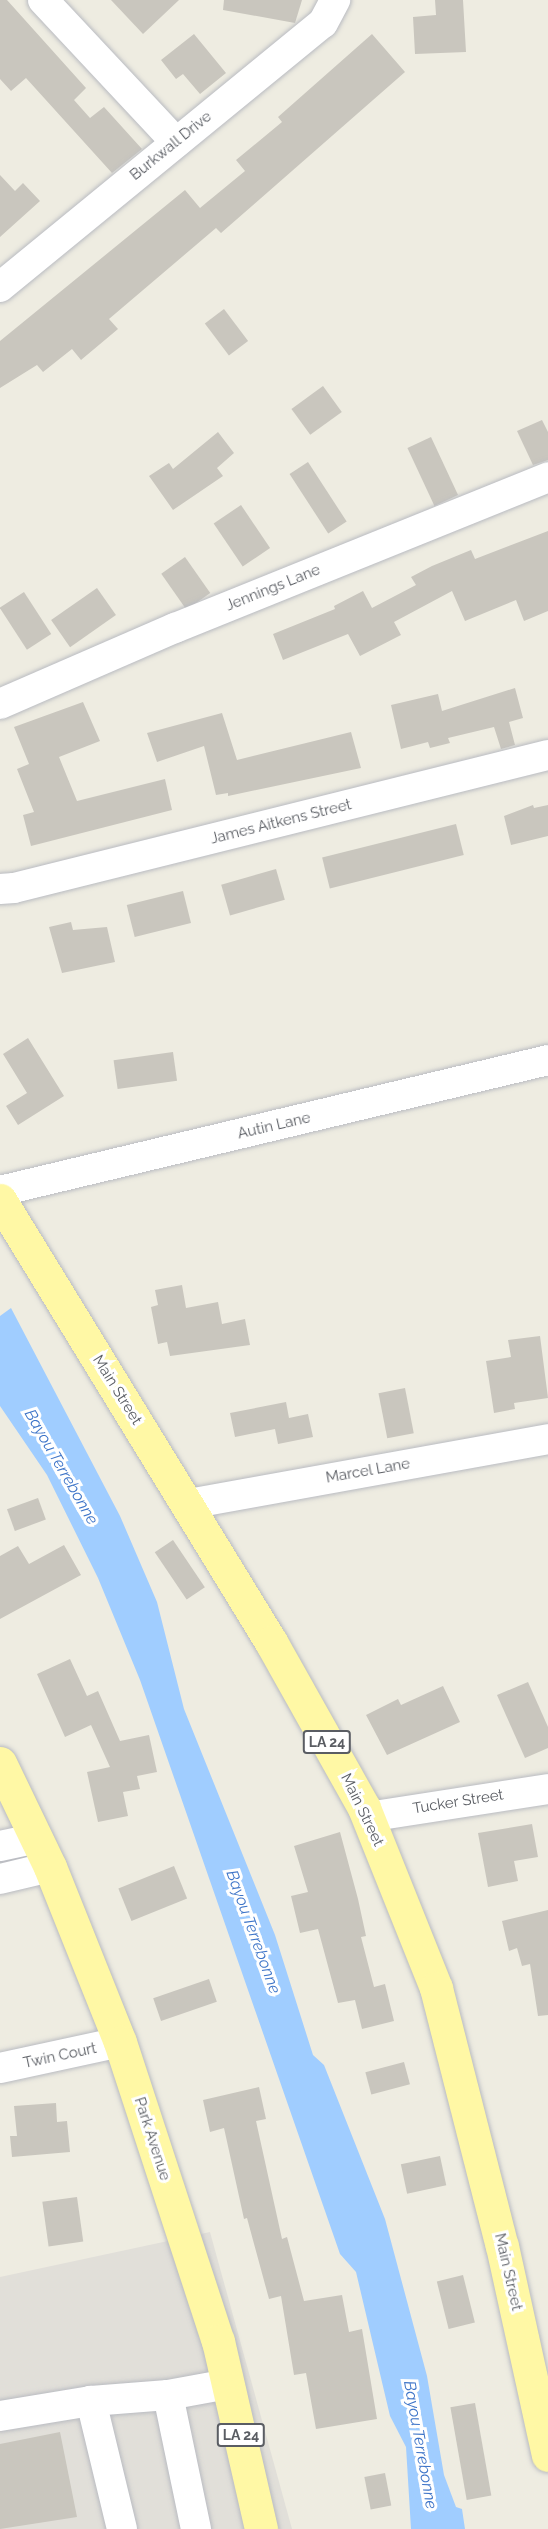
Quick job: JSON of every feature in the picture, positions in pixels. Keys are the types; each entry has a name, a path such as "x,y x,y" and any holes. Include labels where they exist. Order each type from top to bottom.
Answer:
{"main road":[{"name":"Main Street","path":"0,1200 271,1642 368,1817 436,1988 502,2246 548,2455"},
{"name":"Park Avenue","path":"0,1763 50,1867 120,2042 218,2341 261,2529"}],"street":[{"path":"43,0 176,142"},
{"name":"Burkwall Drive","path":"0,287 323,23 335,0"},
{"name":"Jennings Lane","path":"0,704 175,628 548,477"},
{"name":"James Aitkens Street","path":"5,893 548,755"},
{"name":"Autin Lane","path":"0,1191 548,1060"},
{"name":"Marcel Lane","path":"188,1504 548,1439"},
{"name":"Tucker Street","path":"368,1817 548,1789"},
{"path":"0,1846 37,1838"},
{"path":"0,1879 50,1867"},
{"name":"Twin Court","path":"0,2068 120,2042"},
{"path":"0,2416 91,2402 168,2395 228,2384"},
{"path":"168,2395 196,2529"},
{"path":"91,2402 122,2529"}],"shaded area":[{"path":"210,2232 292,2529 0,2529 0,2277"}],"water":[{"name":"Bayou Terrebonne","path":"11,1308 120,1516 157,1602 184,1709 275,1935 313,2055 324,2065 385,2219 427,2376 444,2475 456,2507 462,2509 465,2529 411,2529 406,2447 390,2416 356,2272 340,2254 140,1680 98,1578 47,1475 0,1406 0,1316"}],"building":[{"path":"0,0 7,0 86,88 74,100 90,118 104,107 142,149 112,173 26,78 11,91 0,79"},
{"path":"111,0 179,0 143,34"},
{"path":"224,0 302,0 295,23 223,10"},
{"path":"435,0 463,0 466,52 415,54 413,17 436,15"},
{"path":"194,34 226,73 200,94 183,74 176,79 161,60"},
{"path":"372,34 405,72 221,233 216,228 109,319 118,329 81,360 72,349 43,372 37,365 0,388 0,341 185,190 200,208 245,171 236,160 282,122 278,117"},
{"path":"0,175 15,191 23,183 40,201 0,237"},
{"path":"224,309 248,341 229,355 205,323"},
{"path":"323,386 342,412 310,435 291,409"},
{"path":"542,420 548,432 548,460 533,465 517,431"},
{"path":"218,432 234,453 217,468 223,476 173,510 149,476 169,463 173,469"},
{"path":"431,437 458,495 434,506 407,448"},
{"path":"308,462 347,522 328,534 290,474"},
{"path":"241,505 270,548 243,567 214,523"},
{"path":"548,531 548,611 524,621 516,600 465,621 452,591 394,622 401,635 360,656 348,634 283,660 273,634 335,609 334,606 363,591 372,608 416,585 411,577 432,566 471,550 475,559"},
{"path":"185,557 210,593 186,610 161,574"},
{"path":"97,588 116,615 70,647 51,620"},
{"path":"24,592 51,634 27,650 0,608"},
{"path":"515,688 523,718 509,722 515,745 501,749 494,727 448,738 450,743 430,748 428,742 401,749 391,705 438,694 442,711"},
{"path":"83,702 100,741 59,757 77,801 165,779 172,810 31,846 23,815 34,812 17,769 29,764 14,727"},
{"path":"222,713 237,760 351,732 361,768 228,796 228,793 216,795 204,746 157,762 147,733"},
{"path":"533,805 534,808 548,805 548,836 511,845 504,816"},
{"path":"456,824 464,855 330,888 322,857"},
{"path":"276,869 285,900 230,915 221,885"},
{"path":"183,891 191,923 135,937 127,905"},
{"path":"71,922 73,930 107,927 115,962 62,973 49,927"},
{"path":"28,1038 64,1096 18,1125 6,1106 27,1093 3,1054"},
{"path":"173,1052 177,1081 118,1089 114,1060"},
{"path":"182,1285 186,1308 218,1302 222,1324 245,1319 250,1345 170,1356 167,1342 158,1344 151,1307 158,1305 155,1290"},
{"path":"540,1336 548,1398 514,1403 515,1409 494,1413 486,1361 511,1357 508,1340"},
{"path":"405,1388 414,1433 387,1438 378,1393"},
{"path":"286,1402 289,1418 308,1414 313,1437 278,1444 275,1429 235,1437 230,1413"},
{"path":"38,1498 46,1520 15,1531 7,1509"},
{"path":"173,1540 205,1587 187,1600 155,1552"},
{"path":"64,1545 81,1575 0,1619 0,1556 18,1546 29,1564"},
{"path":"70,1659 87,1696 98,1691 120,1741 149,1735 157,1772 137,1776 140,1789 123,1792 128,1816 98,1822 87,1772 110,1767 91,1725 65,1737 37,1674"},
{"path":"528,1682 548,1727 548,1748 525,1758 497,1695"},
{"path":"443,1686 460,1722 387,1755 366,1715 398,1699 401,1705"},
{"path":"532,1824 538,1857 514,1861 518,1881 488,1887 478,1833"},
{"path":"340,1832 358,1899 366,1936 361,1937 374,1987 385,1984 394,2021 362,2029 355,2000 338,2003 318,1929 300,1933 291,1896 308,1892 294,1846"},
{"path":"174,1866 187,1898 131,1921 118,1888"},
{"path":"548,1910 548,2015 538,2016 530,1964 522,1966 517,1948 509,1951 502,1921"},
{"path":"209,1979 217,2002 161,2021 153,1998"},
{"path":"404,2062 410,2084 371,2095 365,2072"},
{"path":"259,2087 266,2119 256,2121 282,2239 287,2237 304,2301 342,2295 349,2332 362,2329 377,2419 316,2429 306,2373 294,2375 281,2296 269,2299 247,2218 244,2219 224,2128 210,2132 203,2100"},
{"path":"56,2103 57,2122 67,2121 70,2152 12,2157 10,2136 17,2136 14,2106"},
{"path":"440,2156 446,2185 407,2194 401,2164"},
{"path":"77,2197 83,2242 49,2246 42,2202"},
{"path":"463,2275 475,2323 449,2329 437,2282"},
{"path":"475,2403 491,2496 467,2500 450,2407"},
{"path":"60,2432 77,2517 0,2529 0,2444"},
{"path":"385,2473 391,2505 371,2509 364,2477"}]}
